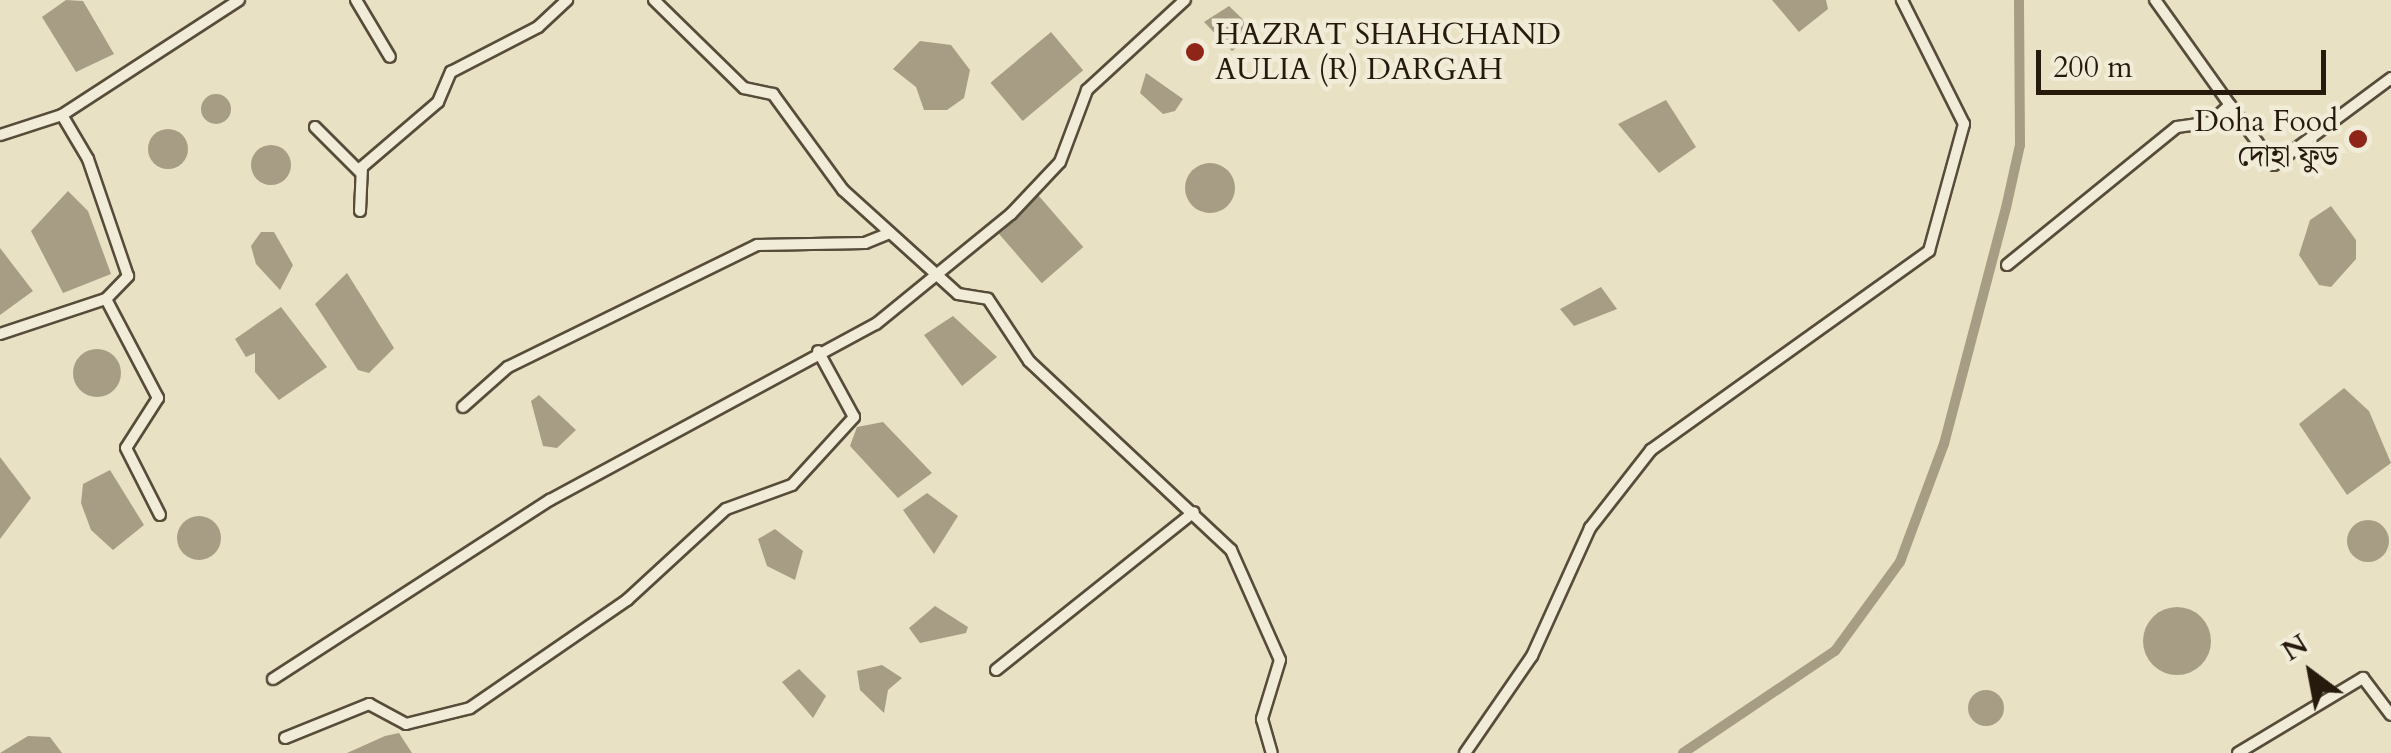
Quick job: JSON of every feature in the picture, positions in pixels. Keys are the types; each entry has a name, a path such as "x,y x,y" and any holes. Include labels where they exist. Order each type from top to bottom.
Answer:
{"street":[{"path":"0,135 62,115 239,0"},
{"path":"356,0 390,57"},
{"path":"360,172 438,102 451,72 538,27 568,0"},
{"path":"654,0 744,88 773,94 843,190 958,294 988,299 1029,360 1231,550 1280,660 1262,719 1272,753"},
{"path":"273,679 550,500 756,395 818,351 876,324 1060,162 1087,90 1185,0"},
{"path":"1466,753 1532,656 1590,528 1651,450 1929,251 1964,124 1902,0"},
{"path":"2155,0 2274,164 2391,78"},
{"path":"2007,265 2177,127 2212,122 2230,106"},
{"path":"0,334 106,300 126,267 62,115"},
{"path":"315,127 360,172 360,211"},
{"path":"463,406 508,367 757,245 865,243 890,233"},
{"path":"106,300 158,398 126,448 160,515"},
{"path":"285,738 369,704 406,724 470,708 627,600 726,509 792,486 854,417 818,351"},
{"path":"996,670 1194,512"},
{"path":"2238,753 2363,678 2391,715"}],"shaded area":[{"path":"66,0 83,1 114,54 76,72 42,17"},
{"path":"1772,0 1826,0 1828,9 1799,32"},
{"path":"1229,6 1257,33 1232,51 1204,22"},
{"path":"1051,32 1083,70 1023,121 990,83"},
{"path":"920,41 951,45 970,70 964,98 947,110 924,110 916,87 893,69"},
{"path":"1146,73 1183,99 1175,111 1163,114 1140,93"},
{"path":"216,94 227,98 231,109 227,120 216,124 205,120 201,109 205,98"},
{"path":"1666,100 1696,147 1659,173 1618,124"},
{"path":"168,129 182,135 188,149 182,163 168,169 154,163 148,149 154,135"},
{"path":"271,145 285,151 291,165 285,179 271,185 257,179 251,165 257,151"},
{"path":"1210,163 1227,171 1235,188 1227,205 1210,213 1193,205 1185,188 1193,171"},
{"path":"68,191 88,211 111,274 63,293 31,231"},
{"path":"1038,195 1083,247 1042,283 996,231"},
{"path":"2331,206 2356,240 2356,259 2331,287 2319,285 2299,255 2310,220"},
{"path":"261,232 274,232 293,265 280,290 256,264 251,246"},
{"path":"0,248 33,291 0,315"},
{"path":"347,273 394,348 369,373 358,370 315,304"},
{"path":"1601,287 1617,309 1574,326 1560,309"},
{"path":"281,307 327,367 279,400 255,372 255,353 246,357 235,339"},
{"path":"953,316 997,357 962,386 924,335"},
{"path":"97,349 114,356 121,373 114,390 97,397 80,390 73,373 80,356"},
{"path":"2344,388 2369,411 2391,463 2347,495 2299,424"},
{"path":"539,395 576,430 557,448 543,446 531,401"},
{"path":"883,422 932,473 898,498 850,446 857,427"},
{"path":"0,457 31,498 0,539"},
{"path":"110,470 144,525 113,550 91,530 81,503 83,484"},
{"path":"927,493 958,516 934,554 903,510"},
{"path":"199,516 215,522 221,538 215,554 199,560 183,554 177,538 183,522"},
{"path":"2368,520 2383,526 2389,541 2383,556 2368,562 2353,556 2347,541 2353,526"},
{"path":"775,529 803,551 795,580 767,566 758,539"},
{"path":"935,606 968,627 966,633 920,643 909,628"},
{"path":"2177,607 2190,609 2201,617 2209,628 2209,654 2201,665 2190,673 2177,675 2164,673 2153,665 2145,654 2143,641 2145,628 2153,617 2164,609"},
{"path":"882,665 902,678 888,690 884,713 860,690 857,671"},
{"path":"799,669 826,696 813,718 782,682"},
{"path":"1986,690 1998,696 2004,708 1998,720 1986,726 1974,720 1968,708 1974,696"},
{"path":"399,733 412,753 347,753 385,736"},
{"path":"28,736 50,737 62,753 0,753"}],"waterway":[{"path":"1683,753 1835,651 1900,562 1944,444 2020,145 2019,0"}],"place":[{"name":"HAZRAT SHAHCHAND AULIA (R) DARGAH","path":"1195,52"},
{"name":"Doha Food দোহা ফুড","path":"2358,139"}]}
